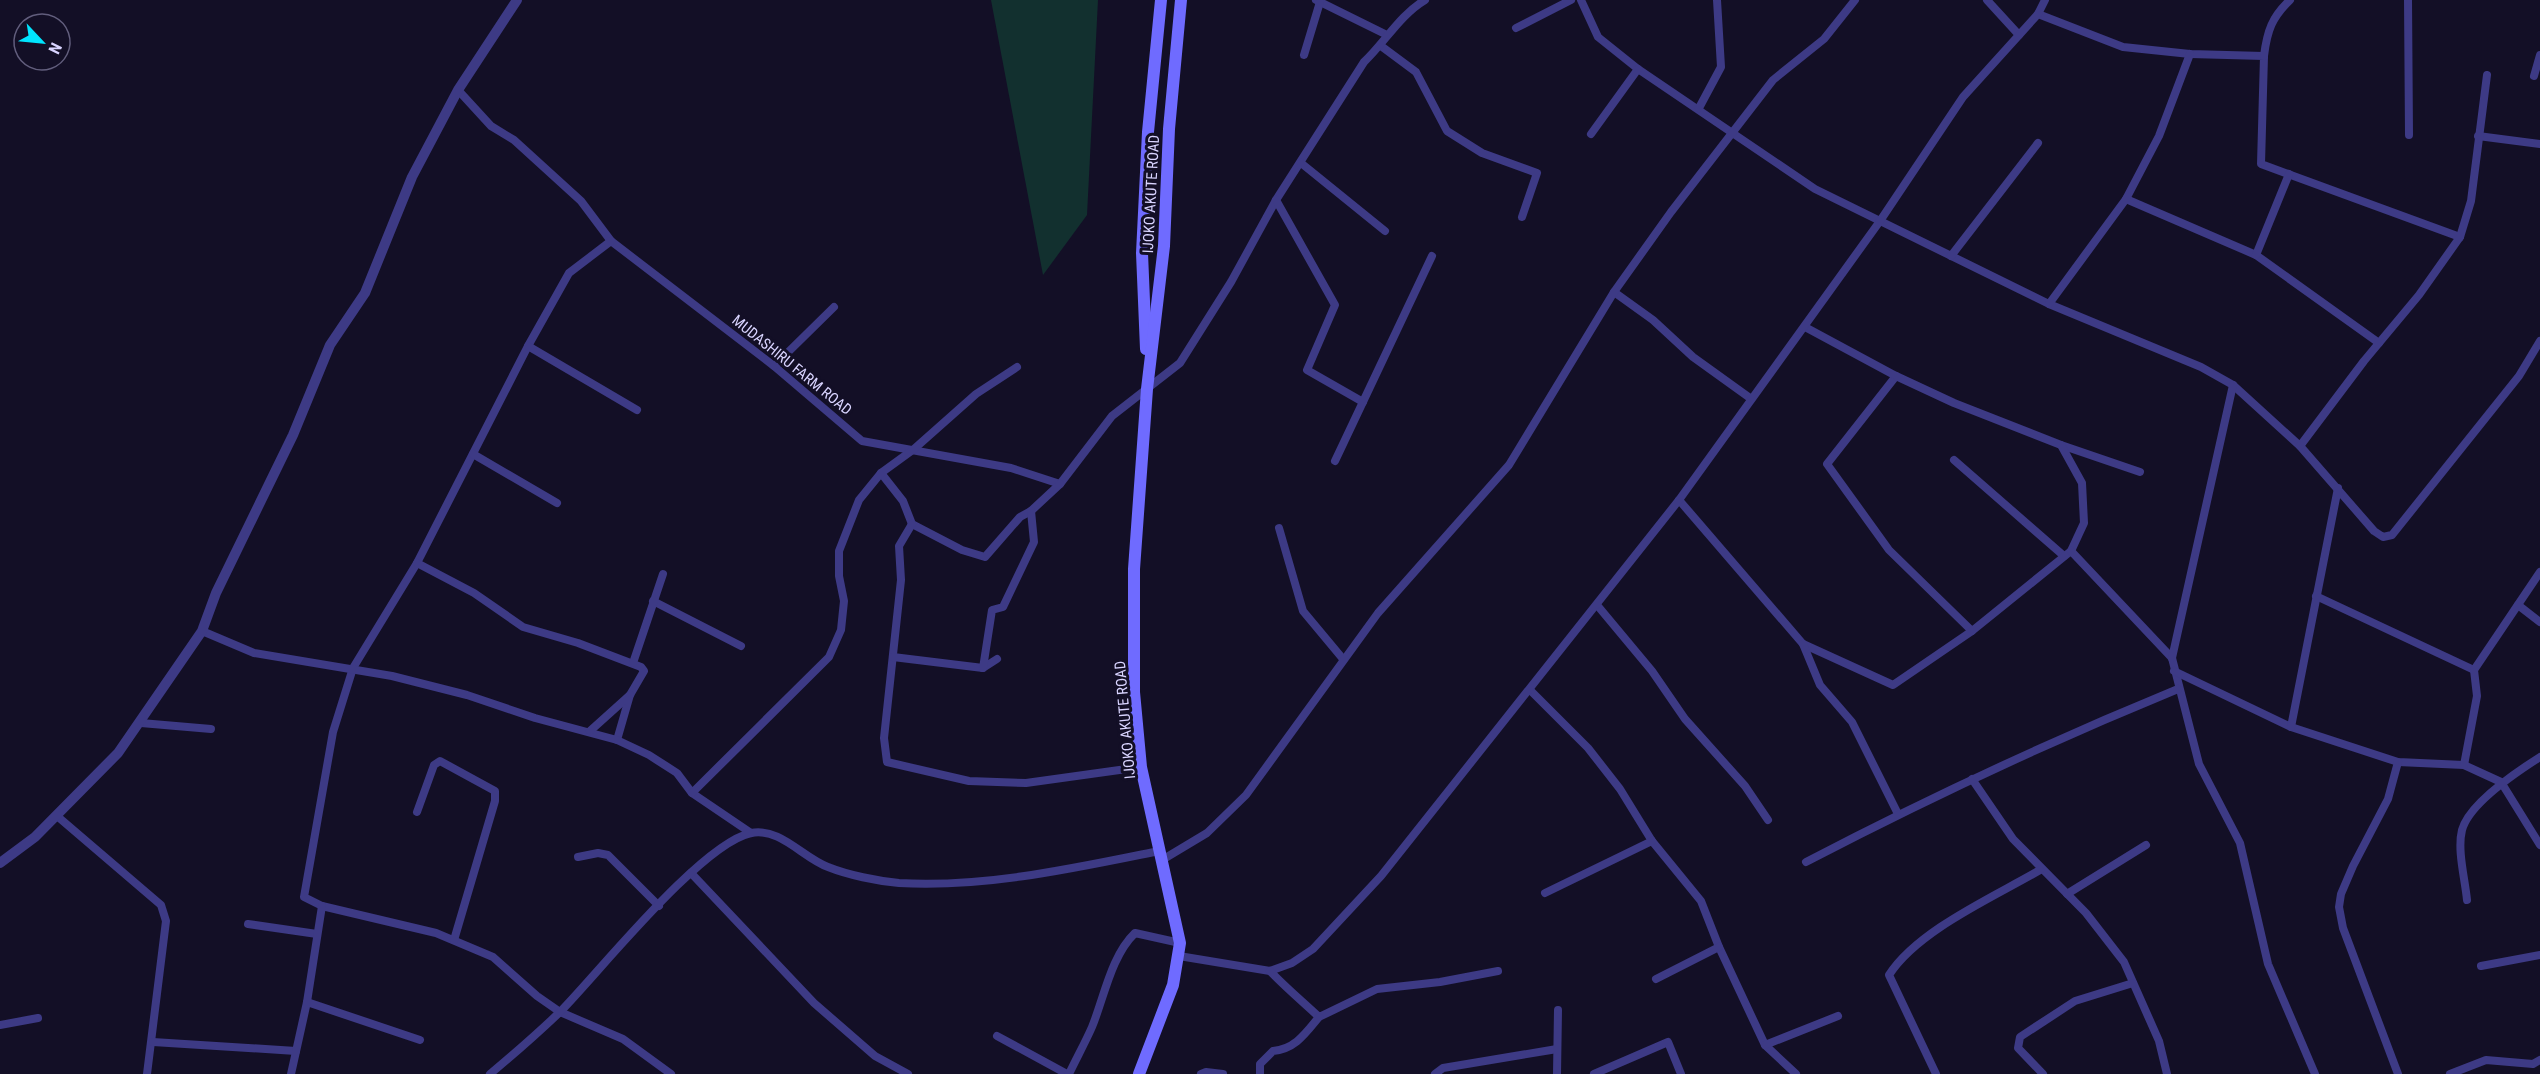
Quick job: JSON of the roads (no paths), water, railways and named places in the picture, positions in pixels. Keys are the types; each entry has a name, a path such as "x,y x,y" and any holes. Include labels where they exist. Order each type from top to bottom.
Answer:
{"main road":[{"name":"IJOKO AKUTE ROAD","path":"1147,389 1142,253 1148,132 1161,0"},
{"name":"IJOKO AKUTE ROAD","path":"1139,1074 1173,985 1180,943 1141,767 1134,692 1134,569 1147,389 1164,246 1169,129 1181,0"}],"street":[{"path":"0,863 57,816 118,753 141,723 202,631 216,594 293,435 330,345 365,293 412,177 458,90 517,0"},
{"path":"881,473 903,501 912,524 962,550 985,557 1020,517 1031,511 1060,484 1112,416 1180,363 1231,282 1276,200 1364,62 1381,46 1387,35 1425,0"},
{"path":"1516,28 1571,0"},
{"path":"1581,0 1598,37 1638,69 1699,108 1815,189 2049,304 2191,363 2233,385 2300,446 2374,531 2384,537 2392,535 2537,355 2540,340"},
{"path":"1699,108 1721,67 1717,0"},
{"path":"490,1074 560,1011 691,873 716,851 751,833 772,833 828,867 896,883 984,879 1160,856 1207,833 1246,795 1343,659 1428,554 1509,465 1614,292 1671,212 1773,80 1824,39 1855,0"},
{"path":"1987,0 2019,35"},
{"path":"1179,956 1270,971 1292,963 1313,949 1381,876 1679,500 1750,398 1805,327 1880,221 1963,97 2038,14 2045,0"},
{"path":"2290,0 2275,14 2266,35 2261,165 2460,237"},
{"path":"2408,0 2409,135"},
{"path":"1304,55 1318,1 1387,35"},
{"path":"2038,14 2123,47 2190,54 2264,56"},
{"path":"1381,46 1416,72 1447,131 1482,153 1537,172 1522,218"},
{"path":"2049,304 2126,199 2159,136 2190,54"},
{"path":"2534,76 2540,55"},
{"path":"1592,134 1638,69"},
{"path":"2300,446 2419,295 2460,237 2471,201 2478,136 2484,113 2487,75"},
{"name":"MUDASHIRU FARM ROAD","path":"458,90 490,126 514,140 582,201 611,241 774,366 862,441 1011,468 1060,484"},
{"path":"2478,136 2540,144"},
{"path":"1951,256 2038,143"},
{"path":"1301,163 1385,231"},
{"path":"2256,255 2289,174"},
{"path":"2126,199 2256,255 2379,343"},
{"path":"1276,200 1335,305 1307,370 1363,402"},
{"path":"611,241 569,273 528,346 417,563 352,668 333,732 304,897 322,906 436,933 493,957 537,996 560,1011 623,1039 671,1074"},
{"path":"1335,461 1432,256"},
{"path":"1614,292 1653,320 1693,357 1750,398"},
{"path":"774,366 834,307"},
{"path":"1805,327 1954,404 2140,472"},
{"path":"528,346 637,410"},
{"path":"692,793 829,657 841,630 844,601 839,576 839,551 859,500 881,473 914,449 976,394 1017,367"},
{"path":"1896,376 1827,464 1889,550 1972,631"},
{"path":"2233,385 2172,658 2178,689 2204,777 2240,843 2268,964 2315,1074"},
{"path":"1803,644 1893,685 1972,631 2068,553 2084,523 2082,483 2061,445"},
{"path":"473,454 557,503"},
{"path":"1954,460 2068,553 2172,658"},
{"path":"2291,728 2338,488"},
{"path":"1679,500 1803,644 1820,685 1852,722 1898,814"},
{"path":"983,668 992,610 1003,607 1034,542 1031,511"},
{"path":"912,524 899,546 901,580 884,738 887,762 969,781 1026,783 1141,767"},
{"path":"1279,528 1303,611 1343,659"},
{"path":"417,563 474,593 523,627 578,643 633,663 644,671 630,695 617,740"},
{"path":"2464,765 2477,696 2474,670 2540,572"},
{"path":"633,663 663,573"},
{"path":"2316,596 2474,670"},
{"path":"653,601 741,646"},
{"path":"1597,605 1652,671 1685,719 1745,786 1768,820"},
{"path":"2518,605 2540,622"},
{"path":"202,631 254,653 352,668 467,695 535,718 617,740 649,755 677,773 692,793 751,833"},
{"path":"893,657 983,668 997,658"},
{"path":"2174,671 2291,728 2398,762 2464,765 2501,782 2540,845"},
{"path":"1806,862 1972,779 2088,726 2178,689"},
{"path":"1530,690 1588,748 1620,789 1652,841 1701,901 1719,947 1765,1046 1796,1074"},
{"path":"590,731 630,695"},
{"path":"141,723 211,729"},
{"path":"2467,900 2462,830 2466,822 2501,782 2540,757"},
{"path":"417,812 434,765 440,761 495,791 495,801 454,940"},
{"path":"2398,762 2388,800 2353,866 2339,907 2343,928 2398,1074"},
{"path":"1972,779 2007,832 2113,946 2133,982 2159,1041 2167,1074"},
{"path":"57,816 161,905 166,921 153,1042 147,1074"},
{"path":"1545,893 1652,841"},
{"path":"2067,894 2146,845"},
{"path":"578,856 598,852 608,855 659,906"},
{"path":"1936,1074 1889,975 1904,956 1927,936 2040,870"},
{"path":"691,873 814,1003 875,1056 908,1074"},
{"path":"291,1074 307,1002 322,906"},
{"path":"248,924 317,934"},
{"path":"997,1036 1068,1074 1091,1028 1128,939 1135,933 1180,943"},
{"path":"1656,979 1719,947"},
{"path":"2481,966 2540,955"},
{"path":"1260,1074 1260,1064 1273,1051 1287,1050 1303,1037 1319,1017 1377,988 1440,982 1498,970"},
{"path":"1270,971 1280,983 1289,988 1319,1017"},
{"path":"2043,1074 2018,1048 2020,1038 2075,1001 2133,982"},
{"path":"307,1002 420,1040"},
{"path":"1557,1074 1558,1010"},
{"path":"1765,1046 1838,1016"},
{"path":"0,1025 38,1018"},
{"path":"153,1042 296,1051"},
{"path":"1594,1074 1668,1042 1681,1074"},
{"path":"1435,1074 1443,1068 1557,1049"},
{"path":"2450,1074 2486,1060 2533,1064 2540,1060"},
{"path":"1201,1074 1206,1072 1223,1074"}]}
